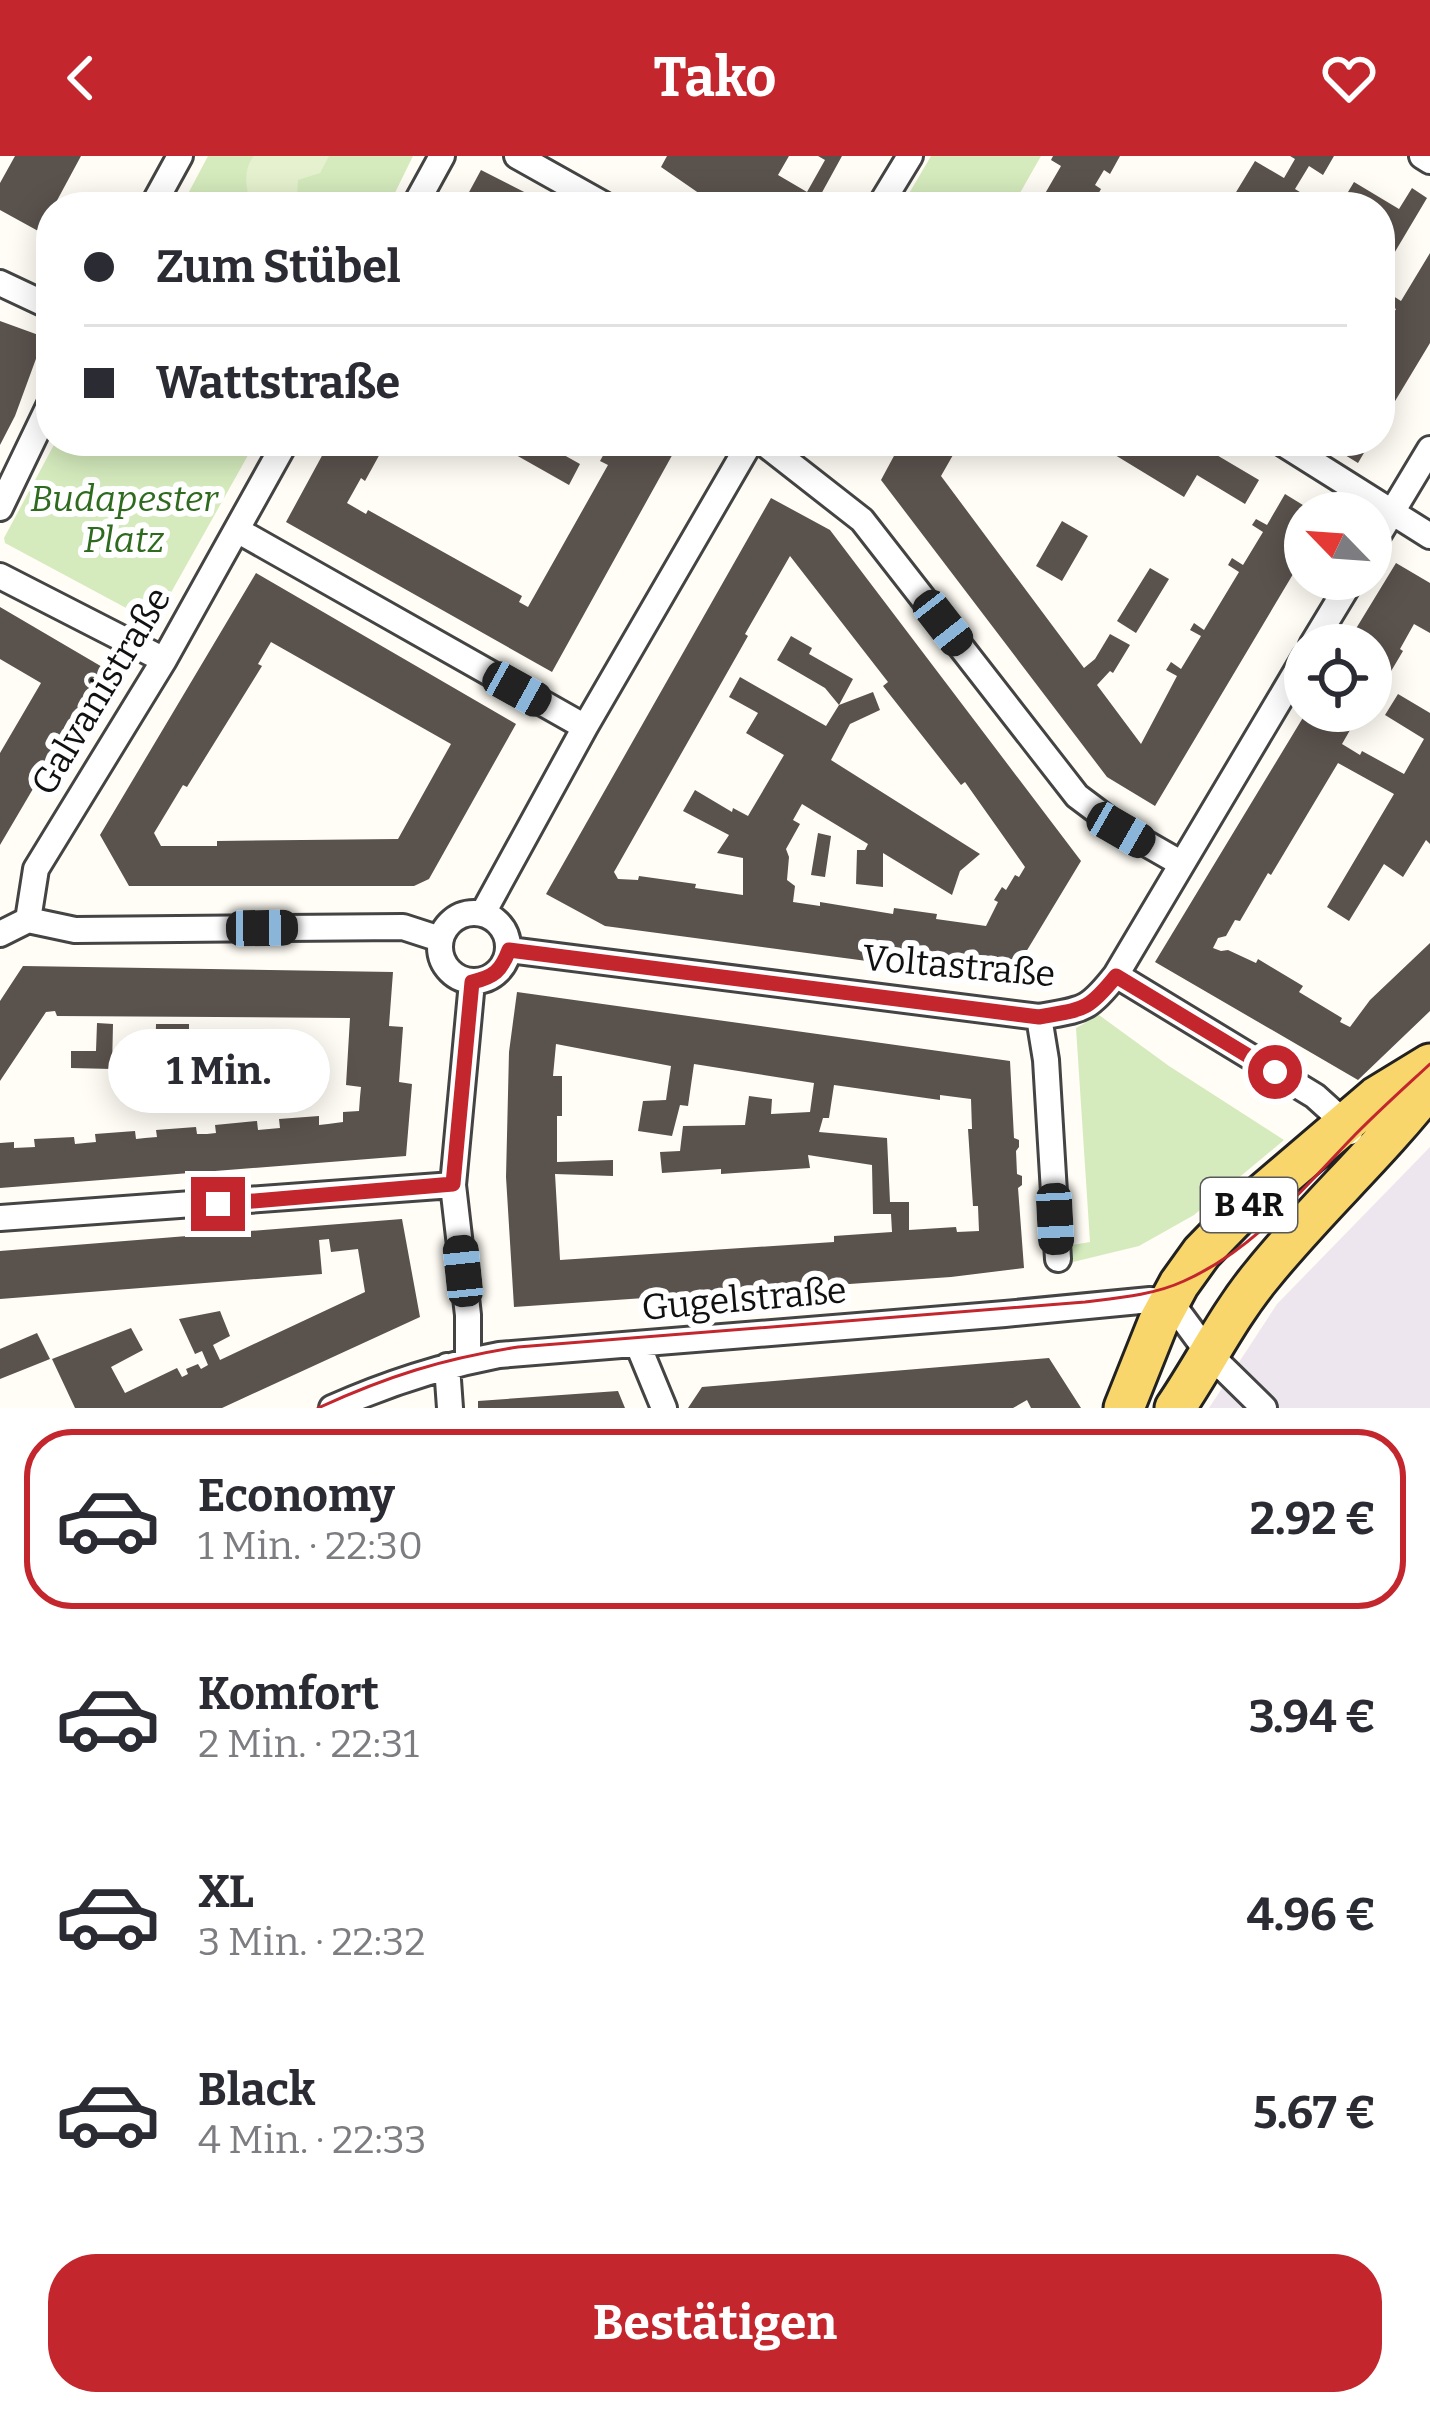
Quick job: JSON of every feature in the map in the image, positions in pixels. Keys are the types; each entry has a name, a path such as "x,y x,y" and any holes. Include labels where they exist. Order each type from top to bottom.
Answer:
{"main road":[{"name":"B 4R","path":"1124,1408 1170,1301 1191,1267 1226,1227 1376,1097 1430,1064"},
{"name":"B 4R","path":"1175,1408 1261,1277 1400,1126 1430,1086"}],"street":[{"path":"160,192 180,156"},
{"path":"422,192 442,156"},
{"path":"518,156 582,192"},
{"path":"888,192 910,156"},
{"path":"1422,156 1430,160"},
{"path":"0,283 36,300"},
{"path":"0,508 36,433"},
{"path":"1392,511 1430,449"},
{"name":"Galvanistraße","path":"28,920 36,869 164,660 278,456"},
{"path":"483,913 743,456"},
{"path":"780,456 862,520 1077,796 1121,830 1182,864"},
{"path":"1302,456 1358,492"},
{"path":"1392,514 1430,536"},
{"path":"237,530 585,728"},
{"path":"0,576 164,660"},
{"path":"1284,692 1116,976 1315,1096 1346,1124 1362,1164"},
{"path":"467,912 483,913 496,919 506,932 509,950 502,968 472,982 449,971 441,958 440,938 449,922 467,912"},
{"path":"0,934 28,920 75,930 403,927 440,938"},
{"name":"Voltastraße","path":"509,950 1039,1017 1079,1010 1096,1000 1116,976"},
{"path":"450,1408 468,1315 453,1184 472,982"},
{"path":"1039,1017 1046,1060 1058,1259"},
{"path":"0,1218 453,1184"},
{"path":"1170,1301 1209,1354 1264,1408"},
{"name":"Gugelstraße","path":"332,1408 370,1391 500,1355 1170,1301"},
{"path":"638,1345 664,1408"}],"shaded area":[{"path":"1430,1147 1430,1408 1209,1408 1277,1304"}],"green space":[{"path":"208,156 413,156 395,192 189,192"},
{"path":"254,156 329,156 320,173 298,180 297,192 248,192"},
{"path":"931,156 1041,156 1021,192 910,192"},
{"name":"Budapester Platz","path":"48,456 248,456 154,618 128,609 5,543"},
{"path":"1099,1015 1284,1140 1194,1215 1139,1246 1073,1262 1072,1245 1090,1242 1076,1028"}],"building":[{"path":"15,156 81,156 62,192 36,192 36,230 0,210 0,183"},
{"path":"667,156 789,156 778,175 807,192 697,192 661,167"},
{"path":"818,156 842,156 822,192 807,192 825,160"},
{"path":"1053,156 1120,156 1110,174 1104,170 1095,185 1099,192 1046,192 1061,166 1051,160"},
{"path":"1290,156 1334,156 1323,175 1309,166 1295,189 1300,192 1236,192 1255,161 1284,178 1295,159"},
{"path":"481,170 524,192 469,192"},
{"path":"1354,182 1371,192 1348,192"},
{"path":"1412,188 1427,198 1395,252 1395,207 1399,209"},
{"path":"1430,253 1430,343 1395,401 1395,297 1401,301"},
{"path":"0,321 36,334 36,359 0,445"},
{"path":"322,456 379,456 347,503 366,514 368,510 522,596 519,602 528,607 608,465 600,461 603,456 672,456 552,672 286,522"},
{"path":"518,456 566,456 580,464 569,485"},
{"path":"894,456 952,456 941,476 1084,668 1110,634 1130,645 1113,673 1097,685 1141,744 1177,676 1166,670 1171,662 1181,669 1201,636 1190,630 1194,623 1204,630 1239,572 1228,565 1232,558 1243,565 1263,532 1252,525 1256,519 1267,525 1284,496 1284,589 1155,806 1107,777 881,480"},
{"path":"1117,456 1218,456 1259,480 1245,504 1197,475 1184,497"},
{"path":"771,498 830,530 1081,861 1009,980 605,926 546,894","holes":["790,556 888,682 883,686 961,785 965,782 1025,867 1006,890 1002,887 986,926 894,908 893,914 793,902 795,886 787,880 786,849 800,824 793,820 802,804 868,844 865,850 857,850 856,884 883,887 883,853 952,895 960,871 980,854 831,760 850,724 880,710 873,692 839,705 826,726 740,677 729,697 758,713 746,733 784,755 748,816 695,790 683,811 729,835 717,853 743,858 743,895 639,876 638,880 618,879 614,872"]},
{"path":"1062,521 1088,536 1062,581 1036,566"},
{"path":"1396,563 1430,583 1430,633 1414,624 1392,670 1392,624 1359,624 1373,600 1392,600"},
{"path":"1150,568 1169,579 1136,633 1117,621"},
{"path":"256,573 516,724 429,879 414,886 129,886 100,835","holes":["271,642 451,744 398,839 161,846 154,833 262,666 258,664"]},
{"path":"0,607 104,668 0,845 0,753 41,683 0,659"},
{"path":"791,636 812,648 809,654 853,679 839,705 825,688 777,660"},
{"path":"1398,694 1430,713 1430,844 1426,840 1403,877 1384,864 1349,921 1327,907 1394,794 1338,763 1240,921 1235,920 1213,948 1256,963 1258,959 1303,986 1299,992 1350,1027 1370,1000 1430,943 1430,1011 1358,1080 1155,962 1294,732 1349,732 1342,744 1404,774 1424,739 1392,719 1392,704"},
{"path":"818,833 831,836 825,877 811,875"},
{"path":"23,966 393,972 389,1026 403,1027 399,1082 412,1084 406,1156 0,1188 0,1143 35,1147 34,1139 74,1137 75,1144 96,1142 95,1134 135,1131 136,1139 157,1137 156,1130 196,1127 197,1134 207,1134 216,1133 215,1125 257,1121 258,1130 280,1128 279,1119 319,1116 319,1125 343,1122 343,1112 359,1111 361,1087 346,1085 350,1018 57,1016 55,1011 46,1012 0,1081 0,1001"},
{"path":"517,992 1010,1061 1014,1138 1019,1140 1017,1174 1022,1176 1018,1188 1024,1268 514,1307 506,1177 509,1052","holes":["556,1044 671,1066 666,1100 643,1101 638,1131 672,1136 680,1105 688,1106 694,1064 814,1083 810,1112 771,1114 772,1099 749,1096 745,1125 683,1126 680,1151 660,1152 662,1173 810,1168 808,1155 872,1165 873,1214 891,1214 892,1232 834,1236 834,1242 560,1260 555,1174 613,1176 613,1160 557,1162 562,1076 553,1076","834,1085 940,1100 940,1095 971,1099 972,1129 968,1129 979,1231 957,1232 956,1227 909,1230 909,1202 890,1202 887,1138 819,1132 823,1118 829,1118"]},
{"path":"97,1023 113,1024 112,1069 71,1068 71,1051 96,1051"},
{"path":"156,1024 189,1024 189,1068 155,1068"},
{"path":"402,1219 420,1317 222,1408 75,1408 52,1359 131,1328 143,1350 111,1367 125,1393 177,1368 182,1377 188,1374 186,1369 208,1365 202,1351 195,1354 179,1319 220,1311 230,1336 213,1345 220,1360 365,1292 358,1249 331,1252 329,1239 319,1240 322,1274 0,1299 0,1251"},
{"path":"37,1333 50,1359 0,1379 0,1349"},
{"path":"1049,1358 1081,1408 1031,1408 1027,1400 1013,1408 688,1408 702,1387"},
{"path":"618,1391 625,1408 478,1408 478,1401"}],"tram line":[{"path":"318,1408 416,1370 518,1347 1085,1302 1161,1290 1209,1268 1253,1237 1430,1064"}],"route":[{"path":"218,1204 453,1184 472,982 502,968 509,950 1039,1017 1079,1010 1096,1000 1116,976 1275,1072"}]}
